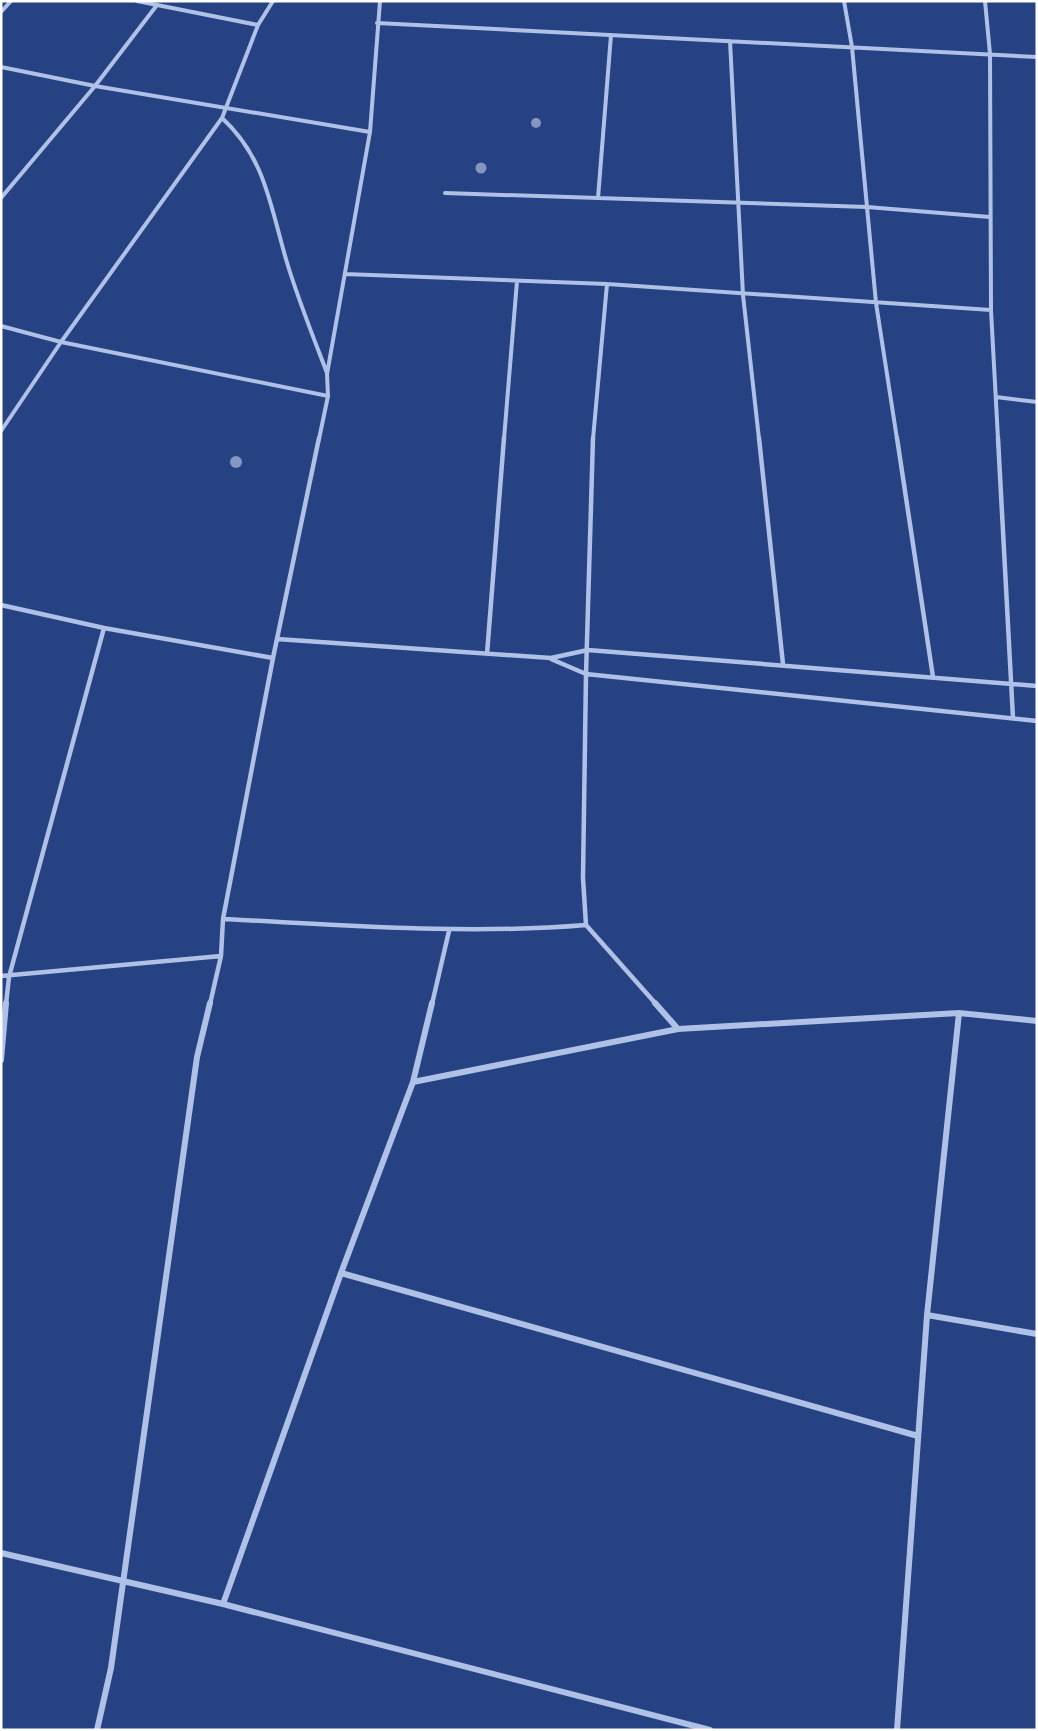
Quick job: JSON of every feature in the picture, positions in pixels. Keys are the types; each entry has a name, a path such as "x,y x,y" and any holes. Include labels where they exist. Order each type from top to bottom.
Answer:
{"street":[{"path":"1,12 11,1"},
{"path":"136,1 258,25"},
{"path":"1,431 61,342 222,118 258,25 272,1"},
{"path":"97,1730 111,1668 124,1583 197,1057 221,956 223,919 273,658 328,396 327,374 370,132 380,1"},
{"path":"844,1 852,48 876,303 933,677"},
{"path":"985,1 990,54 991,310 1013,684 1013,718"},
{"path":"1,198 95,86 157,5"},
{"path":"377,23 1037,57"},
{"path":"598,198 611,35"},
{"path":"730,41 743,294 784,664"},
{"path":"1,67 95,86 370,132"},
{"path":"222,118 235,128 246,141 260,169 289,268 327,374"},
{"path":"445,193 867,207 990,217"},
{"path":"345,274 607,284 991,310"},
{"path":"486,654 517,281"},
{"path":"607,284 594,413 586,674 583,878 586,925 678,1029"},
{"path":"1,326 61,342 328,396"},
{"path":"996,397 1037,402"},
{"path":"1,605 104,628 273,658"},
{"path":"1,1060 9,977 104,628"},
{"path":"277,639 551,658 588,650 784,664 1037,686"},
{"path":"551,658 586,674 1037,721"},
{"path":"223,919 449,931 538,929 586,925"},
{"path":"222,1604 341,1273 413,1082 449,931"},
{"path":"1,976 9,977 221,956"},
{"path":"413,1082 678,1029 959,1013 1037,1021"},
{"path":"897,1730 927,1315 959,1013"},
{"path":"341,1273 918,1436"},
{"path":"927,1315 1037,1334"},
{"path":"1,1552 124,1583 222,1604 710,1730"}]}
